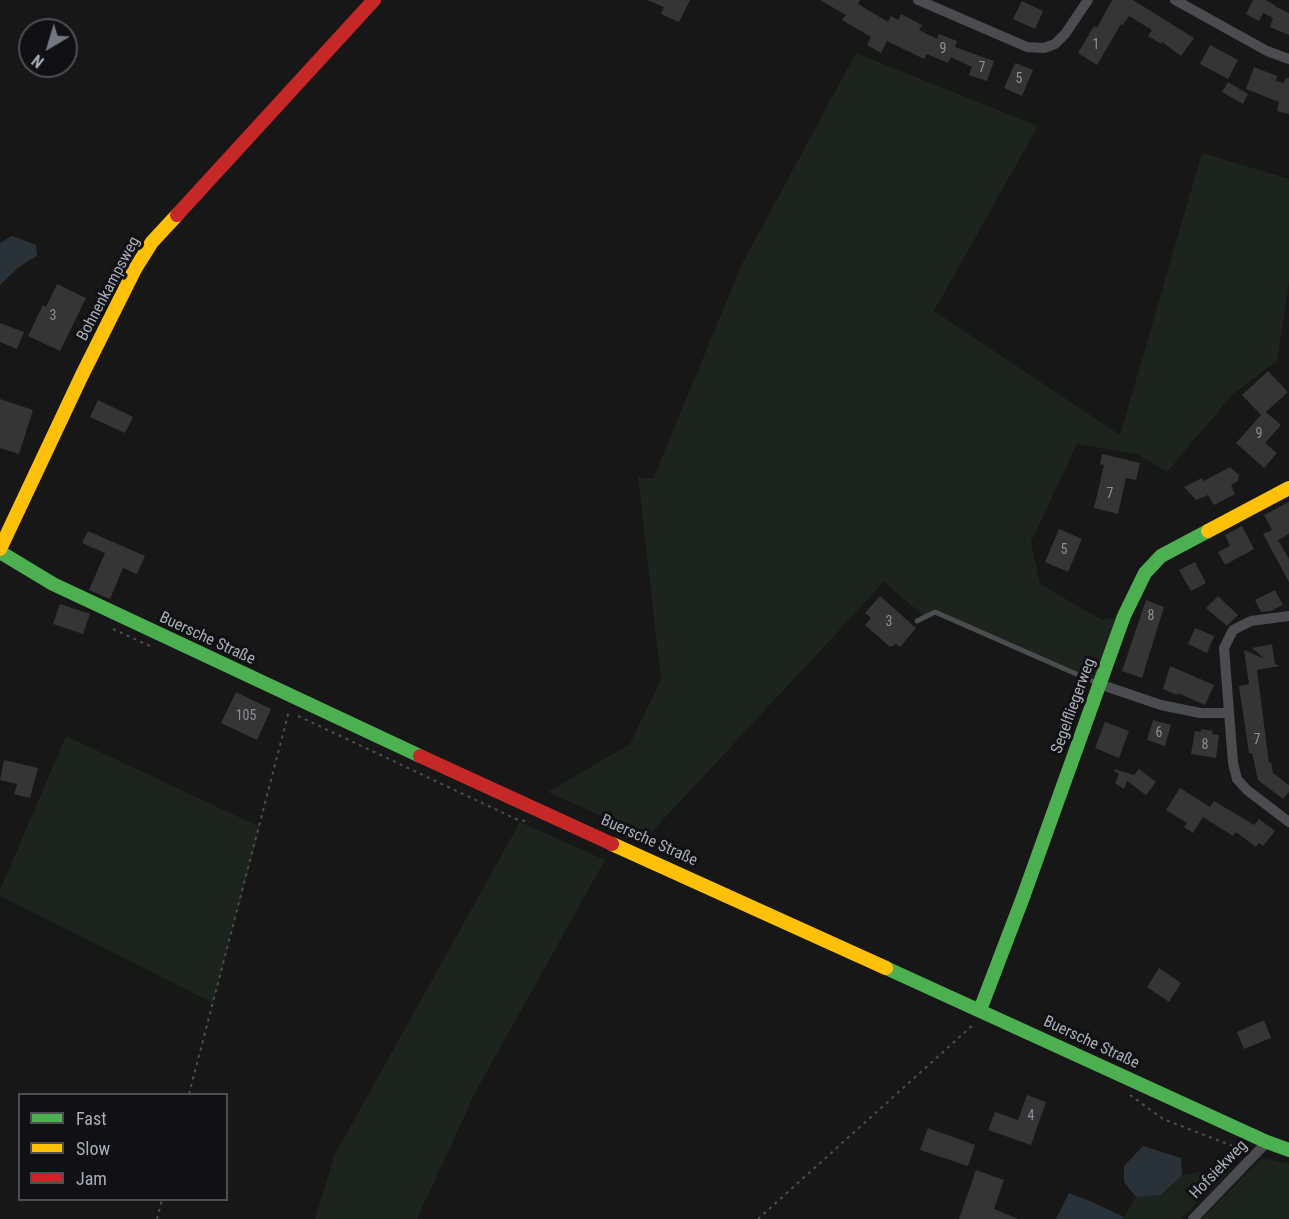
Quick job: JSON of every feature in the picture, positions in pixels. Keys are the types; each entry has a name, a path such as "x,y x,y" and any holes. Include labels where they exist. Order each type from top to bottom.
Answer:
{"main road":[{"name":"Bohnenkampsweg","path":"0,551 82,375 135,269 152,242 374,0"},
{"name":"Segelfliegerweg","path":"978,1016 1124,616 1145,573 1161,556 1289,488"},
{"name":"Buersche Straße","path":"0,551 53,584 293,698 978,1016 1289,1150"}],"street":[{"path":"918,0 1027,47 1044,48 1055,44 1065,34 1088,0"},
{"path":"1175,0 1267,51 1289,59"},
{"path":"1289,616 1251,621 1233,630 1224,648 1233,763 1237,779 1247,790 1289,822"},
{"path":"1100,684 1161,705 1200,713 1229,713"},
{"name":"Hofsiekweg","path":"1193,1219 1267,1142"}],"lane":[{"path":"917,621 935,612 1100,684"}],"path":[{"path":"190,1093 293,698"},
{"path":"758,1219 956,1042 978,1016"},
{"path":"1124,1091 1163,1119 1255,1155"},
{"path":"157,1219 162,1201"}],"shaded area":[{"path":"856,53 1038,126 934,311 1120,435 1202,153 1289,179 1289,282 1277,361 1232,395 1167,472 1137,454 1077,444 1031,542 1040,584 1102,620 1124,616 1099,684 935,612 925,617 884,582 647,837 548,792 630,744 661,679 638,477 653,479 742,264"},
{"path":"12,236 36,245 37,256 20,266 0,285 0,243"},
{"path":"66,736 260,827 213,1003 0,896 0,890"},
{"path":"520,822 605,860 476,1091 417,1219 315,1219 334,1156"},
{"path":"1143,1146 1181,1158 1182,1175 1161,1195 1136,1197 1124,1182 1124,1166"},
{"path":"1262,1158 1289,1164 1289,1219 1201,1219"},
{"path":"1233,1167 1181,1219 1122,1219 1136,1197 1161,1195 1182,1175"},
{"path":"1069,1193 1124,1217 1122,1219 1056,1219"}],"building":[{"path":"647,0 690,0 679,22 661,14 664,7"},
{"path":"820,0 860,0 858,4 888,22 891,16 898,20 901,14 922,25 919,30 937,39 939,34 957,41 955,47 994,61 987,81 969,75 972,67 951,57 948,63 927,54 924,59 887,41 881,53 867,45 871,37 842,20 846,15"},
{"path":"1112,0 1133,0 1194,38 1181,56 1162,42 1161,44 1148,36 1152,30 1129,16 1123,25 1121,24 1097,65 1078,53 1094,26 1097,28"},
{"path":"1253,0 1266,0 1289,13 1289,35 1270,27 1273,18 1263,13 1259,21 1246,14"},
{"path":"1022,1 1043,11 1035,29 1013,19"},
{"path":"1210,45 1238,60 1228,79 1200,64"},
{"path":"1015,63 1033,70 1022,96 1004,88"},
{"path":"1254,67 1277,76 1276,81 1284,83 1286,78 1289,78 1289,114 1277,111 1279,102 1246,89"},
{"path":"1228,82 1248,94 1243,104 1222,92"},
{"path":"57,284 86,298 60,351 28,336 43,305 46,307"},
{"path":"0,323 24,332 17,349 0,342"},
{"path":"1268,371 1288,392 1266,412 1281,425 1265,443 1277,453 1264,468 1236,443 1261,415 1242,395"},
{"path":"0,399 33,410 19,454 0,448"},
{"path":"98,400 133,417 125,433 90,417"},
{"path":"1102,454 1140,463 1136,480 1126,478 1118,514 1094,508 1104,465 1100,464"},
{"path":"1230,467 1239,475 1238,481 1231,485 1235,494 1214,505 1208,495 1196,500 1184,487 1202,478 1204,481"},
{"path":"1289,502 1289,534 1278,540 1289,559 1289,582 1263,534 1272,530 1264,515"},
{"path":"1242,526 1254,549 1225,565 1218,552 1230,546 1225,535"},
{"path":"1059,529 1082,539 1068,572 1045,562"},
{"path":"88,531 145,556 137,574 123,568 110,599 89,590 105,553 82,543"},
{"path":"1195,562 1206,583 1191,591 1179,570"},
{"path":"1275,590 1283,605 1271,611 1261,612 1255,600"},
{"path":"880,596 916,628 900,647 896,644 890,647 865,625 871,618 865,613"},
{"path":"1218,596 1238,615 1227,626 1206,608"},
{"path":"1146,600 1164,607 1142,678 1122,671"},
{"path":"60,604 90,614 83,634 53,624"},
{"path":"1195,628 1214,636 1207,653 1188,644"},
{"path":"1272,644 1275,664 1280,666 1257,670 1269,763 1271,762 1273,773 1289,785 1289,792 1283,799 1258,780 1252,753 1249,753 1239,686 1249,684 1244,650 1265,659 1252,648"},
{"path":"1170,666 1214,685 1205,705 1163,689"},
{"path":"236,692 271,709 257,740 221,723"},
{"path":"1153,720 1171,725 1165,746 1147,740"},
{"path":"1105,722 1129,731 1119,758 1095,748"},
{"path":"1201,729 1213,731 1212,734 1219,735 1216,758 1191,754 1195,731 1201,732"},
{"path":"4,760 38,768 30,798 14,794 17,784 0,780"},
{"path":"1115,769 1134,775 1139,769 1156,782 1146,795 1127,781 1124,789 1115,783 1119,774 1114,771"},
{"path":"1180,788 1210,807 1214,801 1254,825 1259,819 1275,831 1263,846 1259,843 1256,847 1236,832 1233,836 1203,817 1193,833 1184,827 1187,823 1166,810"},
{"path":"1159,968 1181,983 1169,1002 1147,987"},
{"path":"1264,1020 1271,1038 1244,1049 1237,1032"},
{"path":"1027,1095 1046,1102 1031,1145 988,1130 995,1112 1018,1120"},
{"path":"928,1128 975,1145 968,1166 920,1150"},
{"path":"976,1170 1004,1180 994,1209 1018,1219 959,1219"}],"traffic: fast":[{"path":"980,1010 1124,616 1145,573 1161,556 1208,531"},
{"path":"0,552 53,584 420,756"},
{"path":"886,968 1289,1150"}],"traffic: slow":[{"path":"0,549 135,269 152,242 177,215"},
{"path":"1208,531 1289,488"},
{"path":"612,844 886,968"}],"traffic: jam":[{"path":"177,215 374,0"},
{"path":"420,756 612,844"}]}
